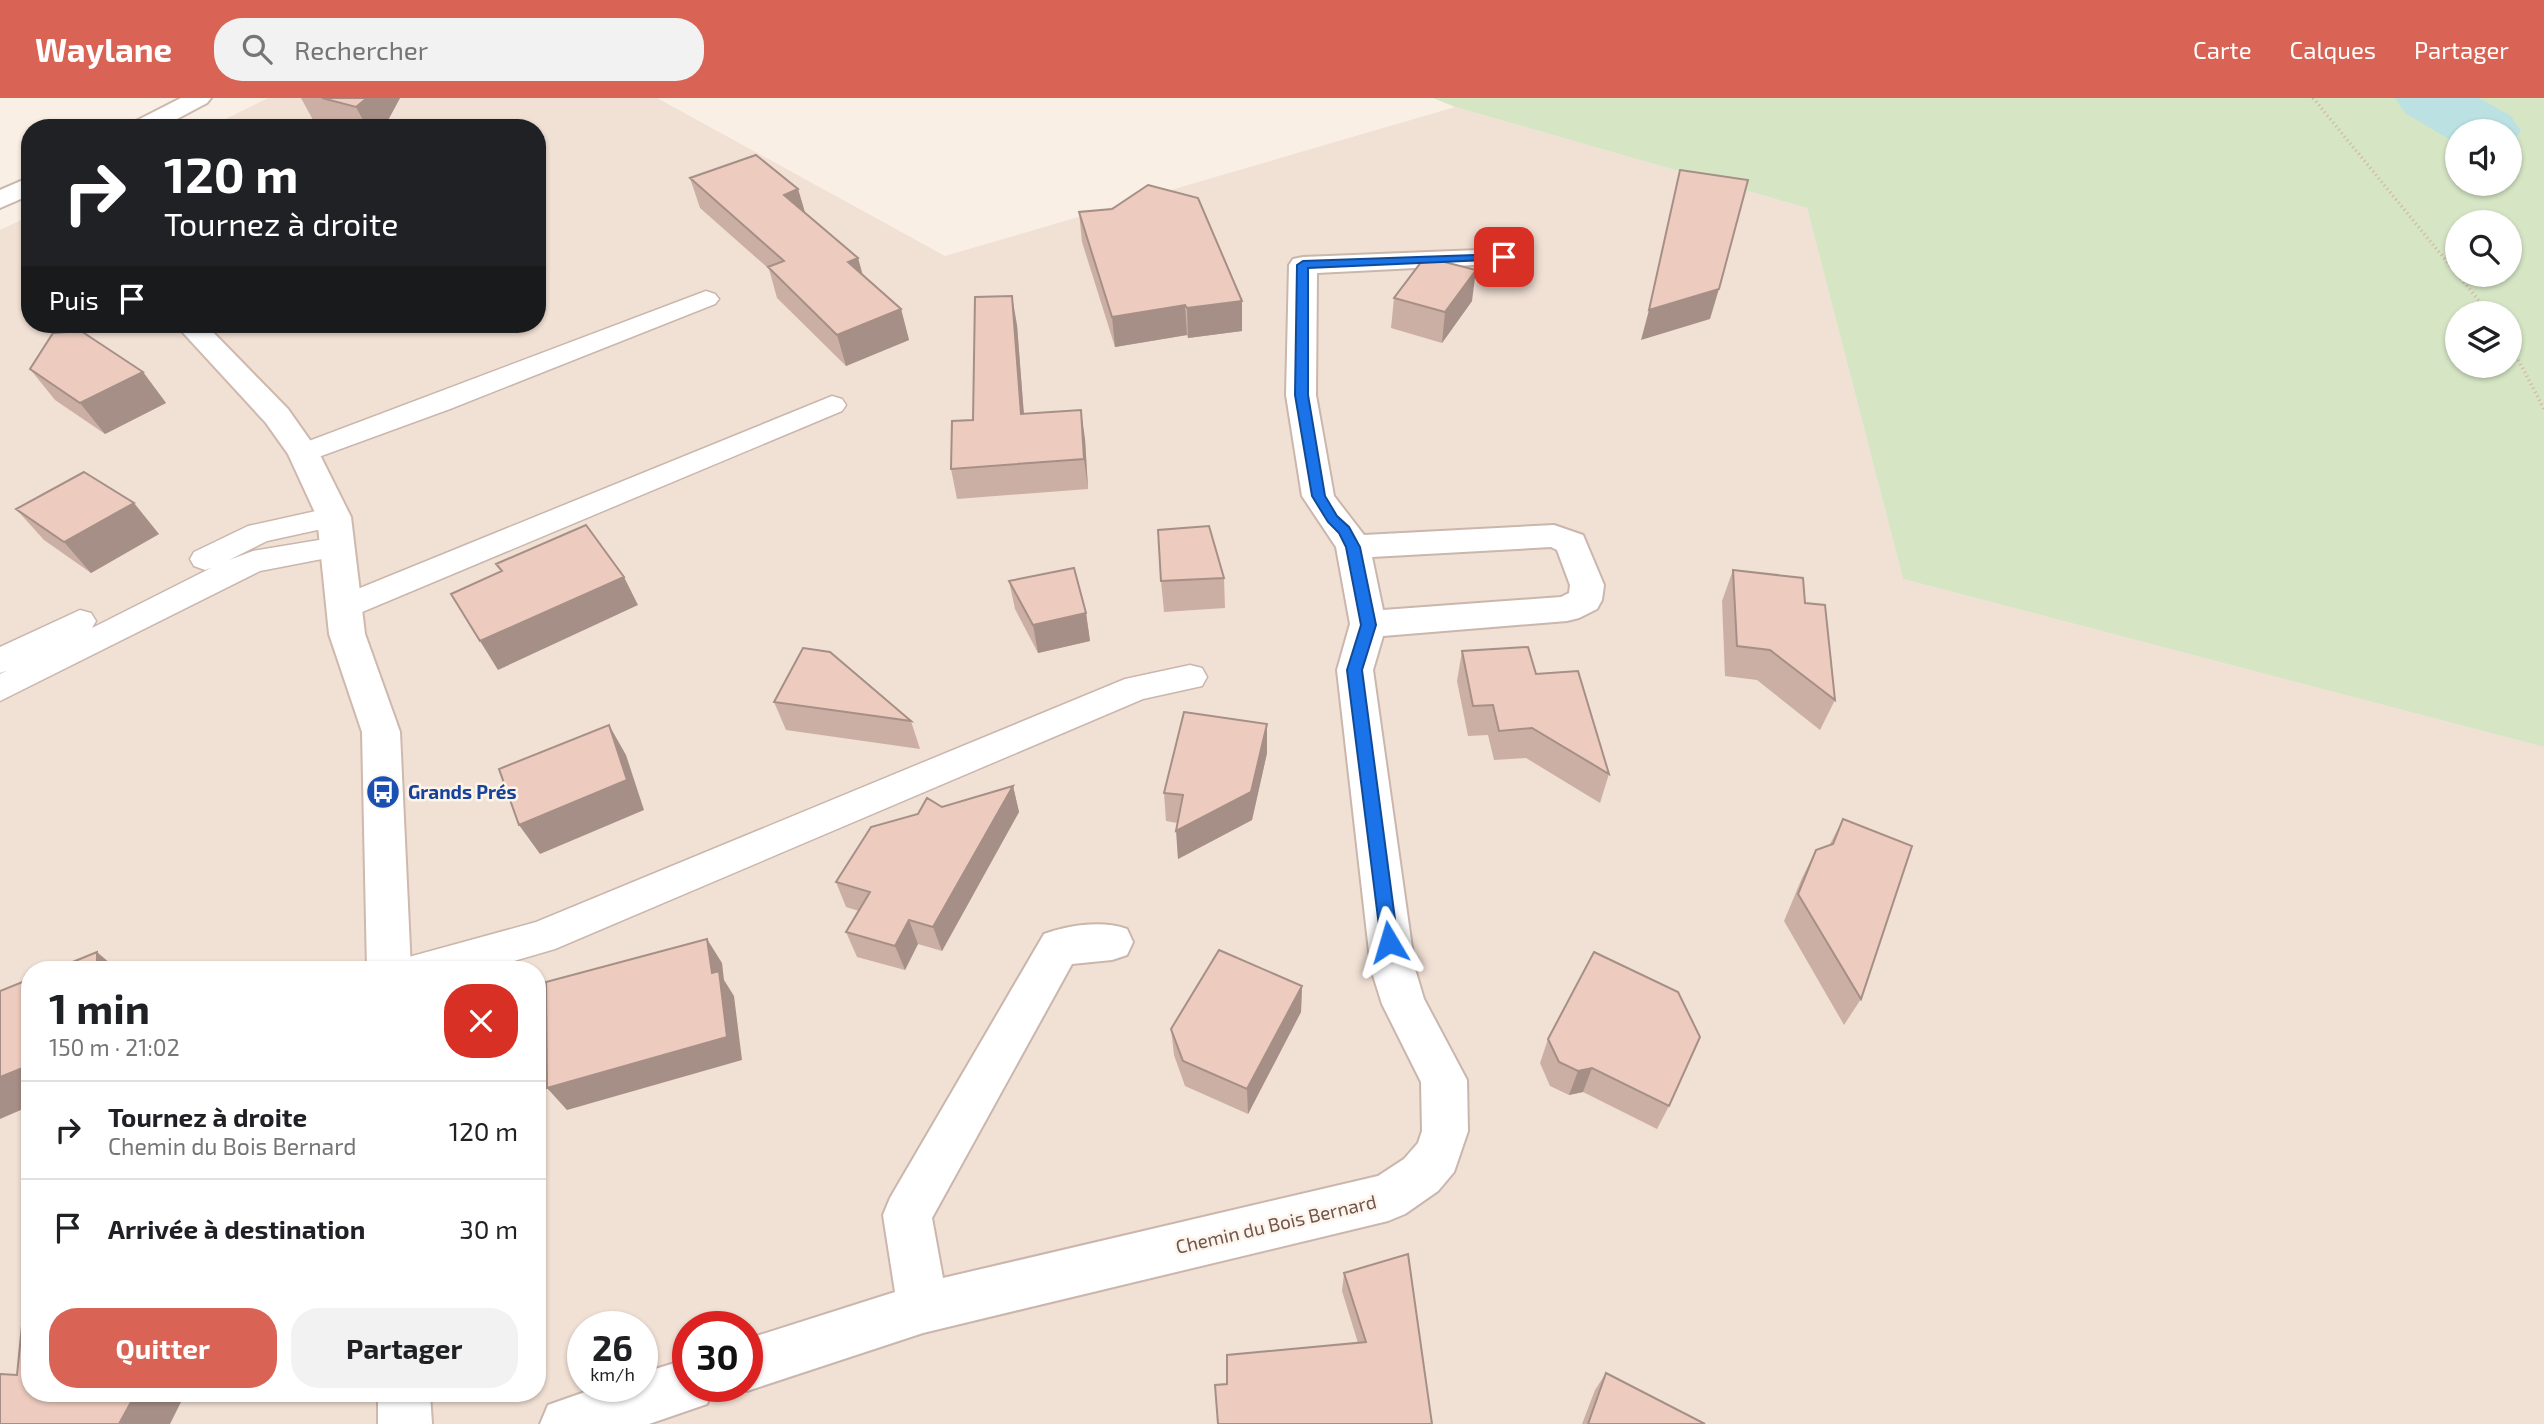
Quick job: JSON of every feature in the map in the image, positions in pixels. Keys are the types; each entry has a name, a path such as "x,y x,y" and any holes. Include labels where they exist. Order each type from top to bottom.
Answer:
{"street":[{"path":"158,119 199,98"},
{"path":"0,200 21,190"},
{"name":"Chemin du Bois Bernard","path":"763,1360 923,1308 1388,1197 1421,1175 1437,1156 1446,1131 1444,1080 1404,1004 1393,969 1355,670 1368,625 1353,547 1345,530 1332,519 1318,496 1301,395 1303,265 1504,257"},
{"path":"198,333 253,389 303,453 335,532 353,657 381,732 389,961"},
{"path":"1353,547 1554,536 1571,542 1587,585 1585,600 1567,609 1368,625"},
{"path":"923,1308 906,1215 1059,947 1112,942"},
{"path":"567,1424 672,1390"},
{"path":"404,1402 405,1424"}],"lane":[{"path":"303,453 440,403 706,299"},
{"path":"344,607 832,405"},
{"path":"0,661 259,533 335,532"},
{"path":"0,689 221,576 335,532"},
{"path":"452,961 541,937 1138,688 1190,677"}],"path":[{"path":"2313,98 2445,260"},
{"path":"2468,287 2479,301"},
{"path":"2522,367 2544,409"}],"shaded area":[{"path":"268,98 657,98 945,256 1455,107 1807,208 1903,579 2544,747 2544,1424 0,1424 0,230 21,220 21,333 546,333 546,119 225,119"}],"green space":[{"path":"1433,98 2544,98 2544,747 1903,579 1807,208 1455,107"}],"building":[{"path":"322,98 367,98 356,107"},
{"path":"756,155 798,189 784,195 858,258 848,262 901,309 837,335 768,267 784,261 690,178"},
{"path":"1680,170 1748,180 1719,289 1649,310"},
{"path":"1148,185 1198,198 1242,301 1187,308 1185,305 1112,317 1079,212 1112,209"},
{"path":"1425,257 1476,270 1445,312 1394,298"},
{"path":"1012,296 1021,414 1081,410 1084,459 951,469 952,421 973,420 975,297"},
{"path":"53,333 84,333 143,372 80,403 30,369"},
{"path":"84,472 134,503 64,542 16,509"},
{"path":"586,525 624,577 480,641 451,594 502,571 496,564"},
{"path":"1209,526 1224,578 1161,581 1158,530"},
{"path":"1074,568 1086,613 1033,625 1009,581"},
{"path":"1733,570 1803,578 1805,603 1825,605 1835,700 1770,650 1737,646"},
{"path":"1528,647 1536,674 1578,671 1609,774 1532,728 1499,731 1493,705 1473,706 1462,651"},
{"path":"803,648 830,652 911,721 774,702"},
{"path":"1184,712 1267,724 1251,792 1176,831 1183,795 1164,793"},
{"path":"609,725 627,780 519,825 499,769"},
{"path":"1013,786 933,927 909,920 895,946 846,932 870,892 836,882 871,827 918,814 927,798 942,807"},
{"path":"1843,819 1912,846 1861,999 1798,894 1816,850 1833,844"},
{"path":"707,939 712,973 719,971 727,1037 547,1088 546,982"},
{"path":"1219,950 1302,986 1247,1089 1183,1061 1171,1029"},
{"path":"97,952 97,961 75,961"},
{"path":"1594,952 1678,992 1700,1037 1669,1106 1592,1068 1578,1071 1559,1062 1548,1039"},
{"path":"21,983 21,1069 0,1077 0,991"},
{"path":"1408,1254 1432,1424 1218,1424 1215,1385 1227,1384 1227,1355 1366,1342 1344,1273"},
{"path":"21,1335 21,1402 131,1402 119,1424 0,1424 0,1374 17,1375"},
{"path":"1606,1373 1705,1424 1588,1424"}],"waterway":[{"path":"2429,98 2465,119"}],"place":[{"name":"Grands Prés","path":"383,792"}],"route":[{"path":"1389,942 1355,670 1368,625 1353,547 1345,530 1332,519 1318,496 1301,395 1303,265 1504,257"}]}
